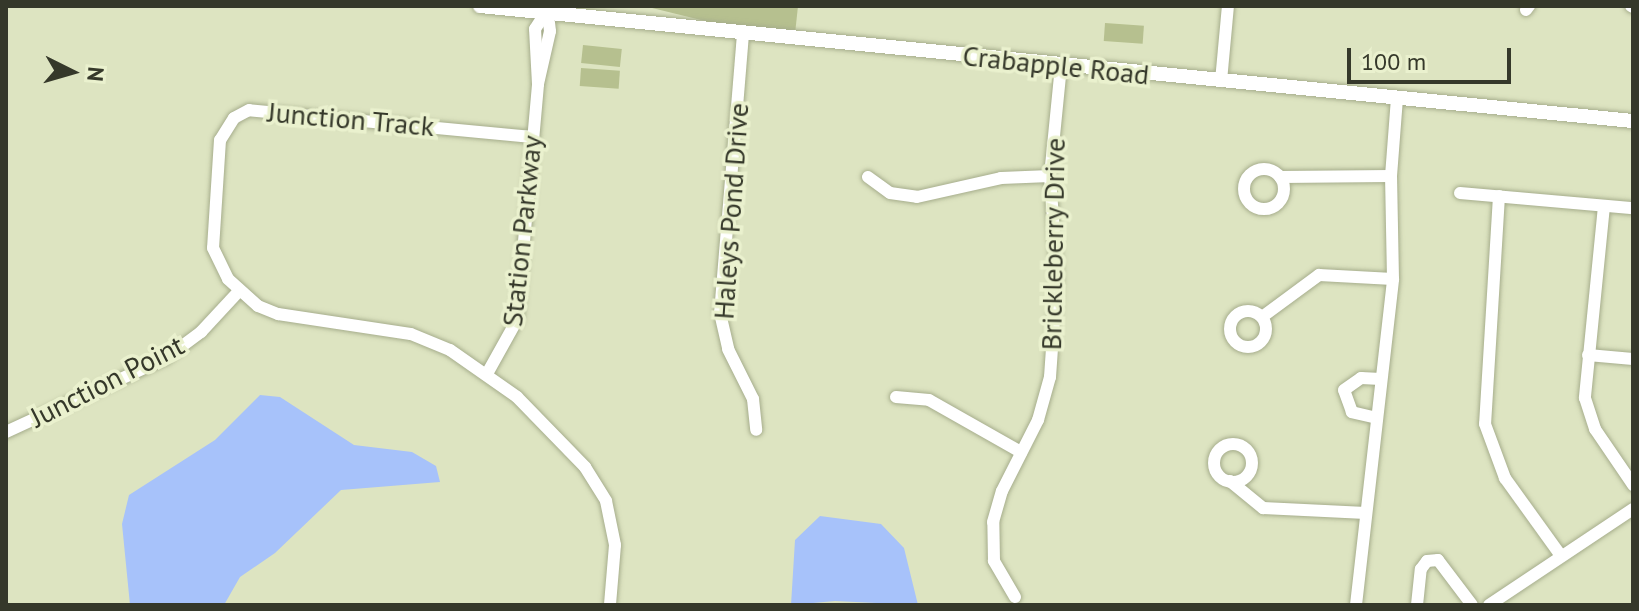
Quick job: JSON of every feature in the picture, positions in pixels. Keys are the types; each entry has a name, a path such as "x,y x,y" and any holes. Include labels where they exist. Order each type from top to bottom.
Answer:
{"street":[{"name":"Crabapple Road","path":"480,6 546,9 743,34 1633,121"},
{"path":"1221,81 1228,6"},
{"name":"Station Parkway","path":"488,372 517,320 538,84 535,29 546,9"},
{"name":"Haleys Pond Drive","path":"743,34 720,313 728,349 753,399 756,430"},
{"name":"Brickleberry Drive","path":"1015,597 992,548 1002,491 1046,396 1056,320 1050,176 1061,65"},
{"path":"1356,605 1393,279 1391,176 1397,98"},
{"name":"Junction Track","path":"532,137 263,109 234,118 220,140 211,230 218,263 238,292 278,314 411,334 488,372 597,483 613,521 610,605"},
{"path":"868,177 890,193 917,197 1001,178 1050,176"},
{"path":"1280,177 1391,176"},
{"path":"1460,193 1633,208"},
{"path":"1499,196 1485,424 1505,478 1561,556"},
{"path":"1604,206 1588,355 1588,414 1633,485"},
{"path":"1262,317 1319,275 1393,279"},
{"name":"Junction Point","path":"6,432 166,358 201,332 238,292"},
{"path":"1588,355 1633,359"},
{"path":"1377,418 1352,412 1344,390 1361,378 1381,379"},
{"path":"896,397 929,400 1021,452"},
{"path":"1230,481 1263,508 1366,513"},
{"path":"1489,605 1633,509 1633,491"},
{"path":"1417,605 1421,569 1427,561 1438,560 1472,605"}],"green space":[{"path":"644,6 798,6 794,43"},
{"path":"1105,23 1144,26 1143,44 1104,41"},
{"path":"583,45 622,49 620,67 581,63"},
{"path":"581,68 620,71 619,89 580,86"}],"water":[{"path":"260,395 280,397 354,445 412,452 436,466 440,482 341,490 275,553 240,577 224,605 130,605 122,524 129,495 215,440"},
{"path":"820,516 881,524 904,548 918,605 835,601 791,605 795,540"}]}
